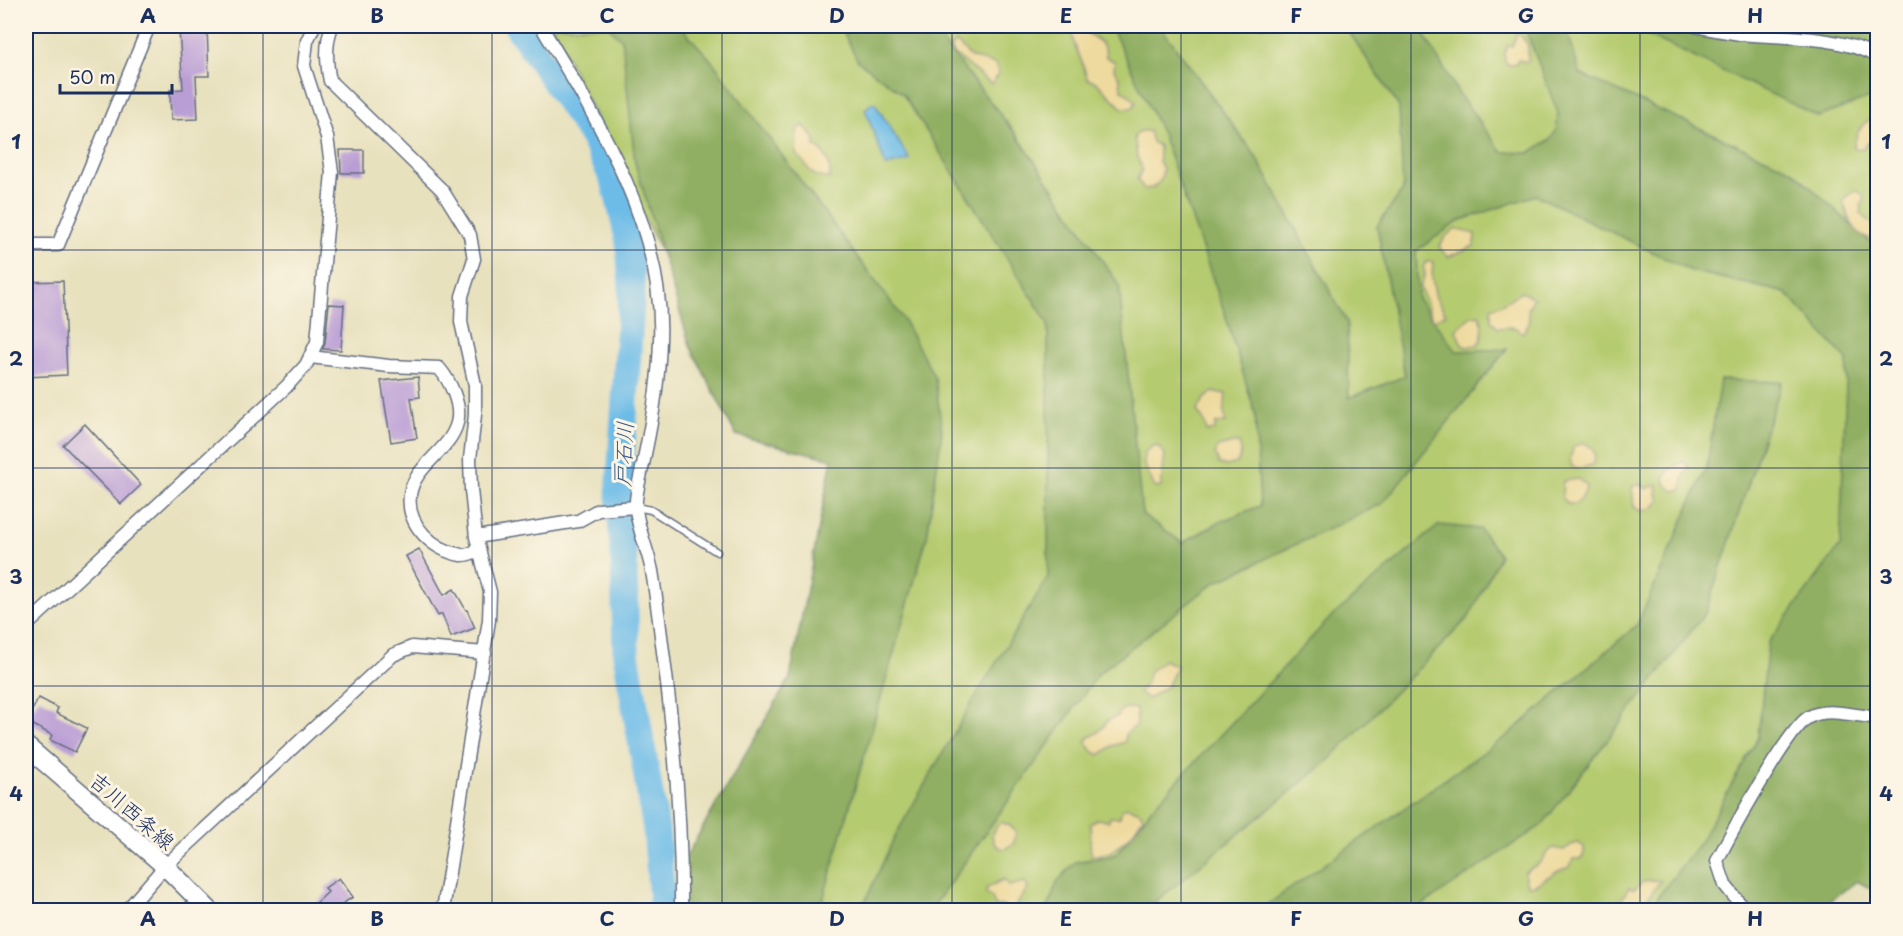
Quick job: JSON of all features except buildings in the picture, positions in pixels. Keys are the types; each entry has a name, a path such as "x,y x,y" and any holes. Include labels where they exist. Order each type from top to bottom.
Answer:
{"main road":[{"name":"吉川西条線","path":"26,746 165,866 208,910"}],"street":[{"path":"26,245 58,245 149,26"},
{"path":"26,626 286,387 306,365 310,357 317,342 332,172 327,137 304,66 307,41 314,26"},
{"path":"333,26 329,34 325,59 330,81 442,190 470,235 474,259 462,296 461,322 475,386 475,415 470,459 476,537 490,592 484,653 443,910"},
{"path":"541,26 602,127 644,230 657,287 661,338 654,406 635,507 652,570 669,694 678,794 681,910"},
{"path":"1695,26 1738,34 1844,45 1878,57"},
{"path":"310,357 389,366 439,368 449,380 456,401 458,422 448,441 418,474 410,493 410,509 418,530 435,546 463,555 478,551"},
{"path":"476,537 578,521 598,510 635,507"},
{"path":"127,910 165,866 393,655 412,647 484,653"},
{"path":"1745,910 1725,885 1717,861 1733,829 1791,737 1808,717 1828,713 1878,718"}],"lane":[{"path":"635,507 651,510 717,552"}],"green space":[{"path":"552,26 1877,26 1877,861 1740,910 771,910 855,462 739,413"},
{"path":"608,26 680,26 711,60 902,317 935,378 942,431 927,537 820,910 683,910 681,865 790,678 832,459 736,435 690,346 635,163 622,40"},
{"path":"840,26 930,26 1016,134 1119,285 1142,514 1183,543 1219,522 1260,506 1255,413 1225,314 1163,136 1114,33 1104,26 1160,26 1255,155 1347,322 1349,398 1405,376 1377,226 1403,190 1399,107 1345,26 1419,26 1460,96 1502,152 1529,153 1550,140 1556,131 1558,113 1524,26 1566,26 1580,74 1792,170 1871,243 1877,243 1877,892 1857,881 1817,910 1648,910 1700,842 1758,737 1768,643 1840,546 1847,360 1786,293 1691,271 1536,195 1459,221 1416,251 1418,299 1456,351 1507,349 1382,504 1214,583 1099,673 931,910 861,910 896,834 1048,577 1048,323 903,94 858,61"},
{"path":"1629,26 1877,26 1877,95 1819,117"},
{"path":"1720,380 1782,382 1706,612 1542,825 1415,910 1260,910 1508,735 1637,625 1707,466"},
{"path":"1439,525 1480,529 1500,555 1469,617 1327,762 1145,910 1047,910 1057,882 1075,862 1115,855 1152,808 1329,619"}],"sand":[{"path":"1072,26 1096,39 1105,50 1106,57 1115,62 1114,69 1120,79 1121,89 1136,101 1133,108 1122,108 1096,82 1087,79 1073,38"},
{"path":"1518,32 1528,45 1528,62 1518,60 1516,64 1510,65 1506,63 1504,54 1507,46 1512,46"},
{"path":"956,42 971,57 997,65 998,75 992,84 954,54 950,48"},
{"path":"1877,117 1877,142 1854,149 1860,128 1872,118"},
{"path":"803,125 815,139 815,146 825,156 829,164 830,178 813,174 796,154 797,131"},
{"path":"1140,131 1149,131 1152,142 1159,146 1159,161 1163,169 1161,180 1153,188 1144,189 1137,179 1142,169 1137,157 1134,137"},
{"path":"1856,190 1864,196 1860,213 1877,228 1877,240 1858,232 1849,217 1843,201"},
{"path":"1456,229 1475,234 1474,246 1448,257 1439,247 1446,236"},
{"path":"1426,262 1433,262 1432,278 1436,298 1446,314 1433,320 1420,287 1425,274 1423,267"},
{"path":"1522,292 1534,298 1528,308 1529,323 1523,333 1514,327 1498,328 1491,320 1491,308"},
{"path":"1479,315 1482,326 1480,343 1466,347 1462,345 1456,330 1471,316"},
{"path":"1213,392 1226,394 1224,411 1226,423 1216,423 1215,430 1207,432 1204,421 1197,411 1204,399"},
{"path":"1239,443 1241,449 1241,456 1237,463 1227,466 1219,464 1215,454 1218,447"},
{"path":"1585,443 1593,449 1595,457 1592,465 1581,468 1572,467 1570,458 1574,446"},
{"path":"1157,445 1165,455 1161,487 1155,488 1144,464 1144,453"},
{"path":"1684,461 1689,468 1683,478 1682,490 1674,491 1666,485 1664,478 1669,470"},
{"path":"1578,479 1587,486 1583,496 1575,504 1568,504 1562,497 1563,481"},
{"path":"1639,484 1647,489 1658,485 1657,494 1660,500 1653,508 1641,511 1634,507 1632,486"},
{"path":"1164,660 1177,666 1168,685 1148,699 1139,692 1147,683 1149,672"},
{"path":"1122,709 1136,709 1137,725 1125,734 1125,742 1112,746 1100,755 1092,751 1086,743 1088,738 1099,731 1107,721 1118,716"},
{"path":"1127,807 1140,812 1143,817 1131,835 1111,852 1092,856 1090,824 1097,819 1109,821 1110,817 1119,818 1122,810"},
{"path":"1000,822 1009,825 1016,832 1014,843 1005,849 997,846 992,837"},
{"path":"1578,843 1584,847 1581,859 1573,859 1570,867 1556,872 1535,885 1528,886 1525,872 1540,863 1553,848 1564,850"},
{"path":"1004,879 1009,886 1025,882 1028,888 1014,909 1008,910 1004,906 995,906 992,897 986,893 987,888"},
{"path":"1644,881 1661,881 1644,901 1629,910 1608,910 1623,898 1628,888 1634,889"}],"water":[{"path":"874,102 910,160 886,166 865,109"}],"waterway":[{"name":"戸石川","path":"517,26 593,138 615,183 629,242 632,288 619,495 624,562 626,654 656,829 663,910"}]}
